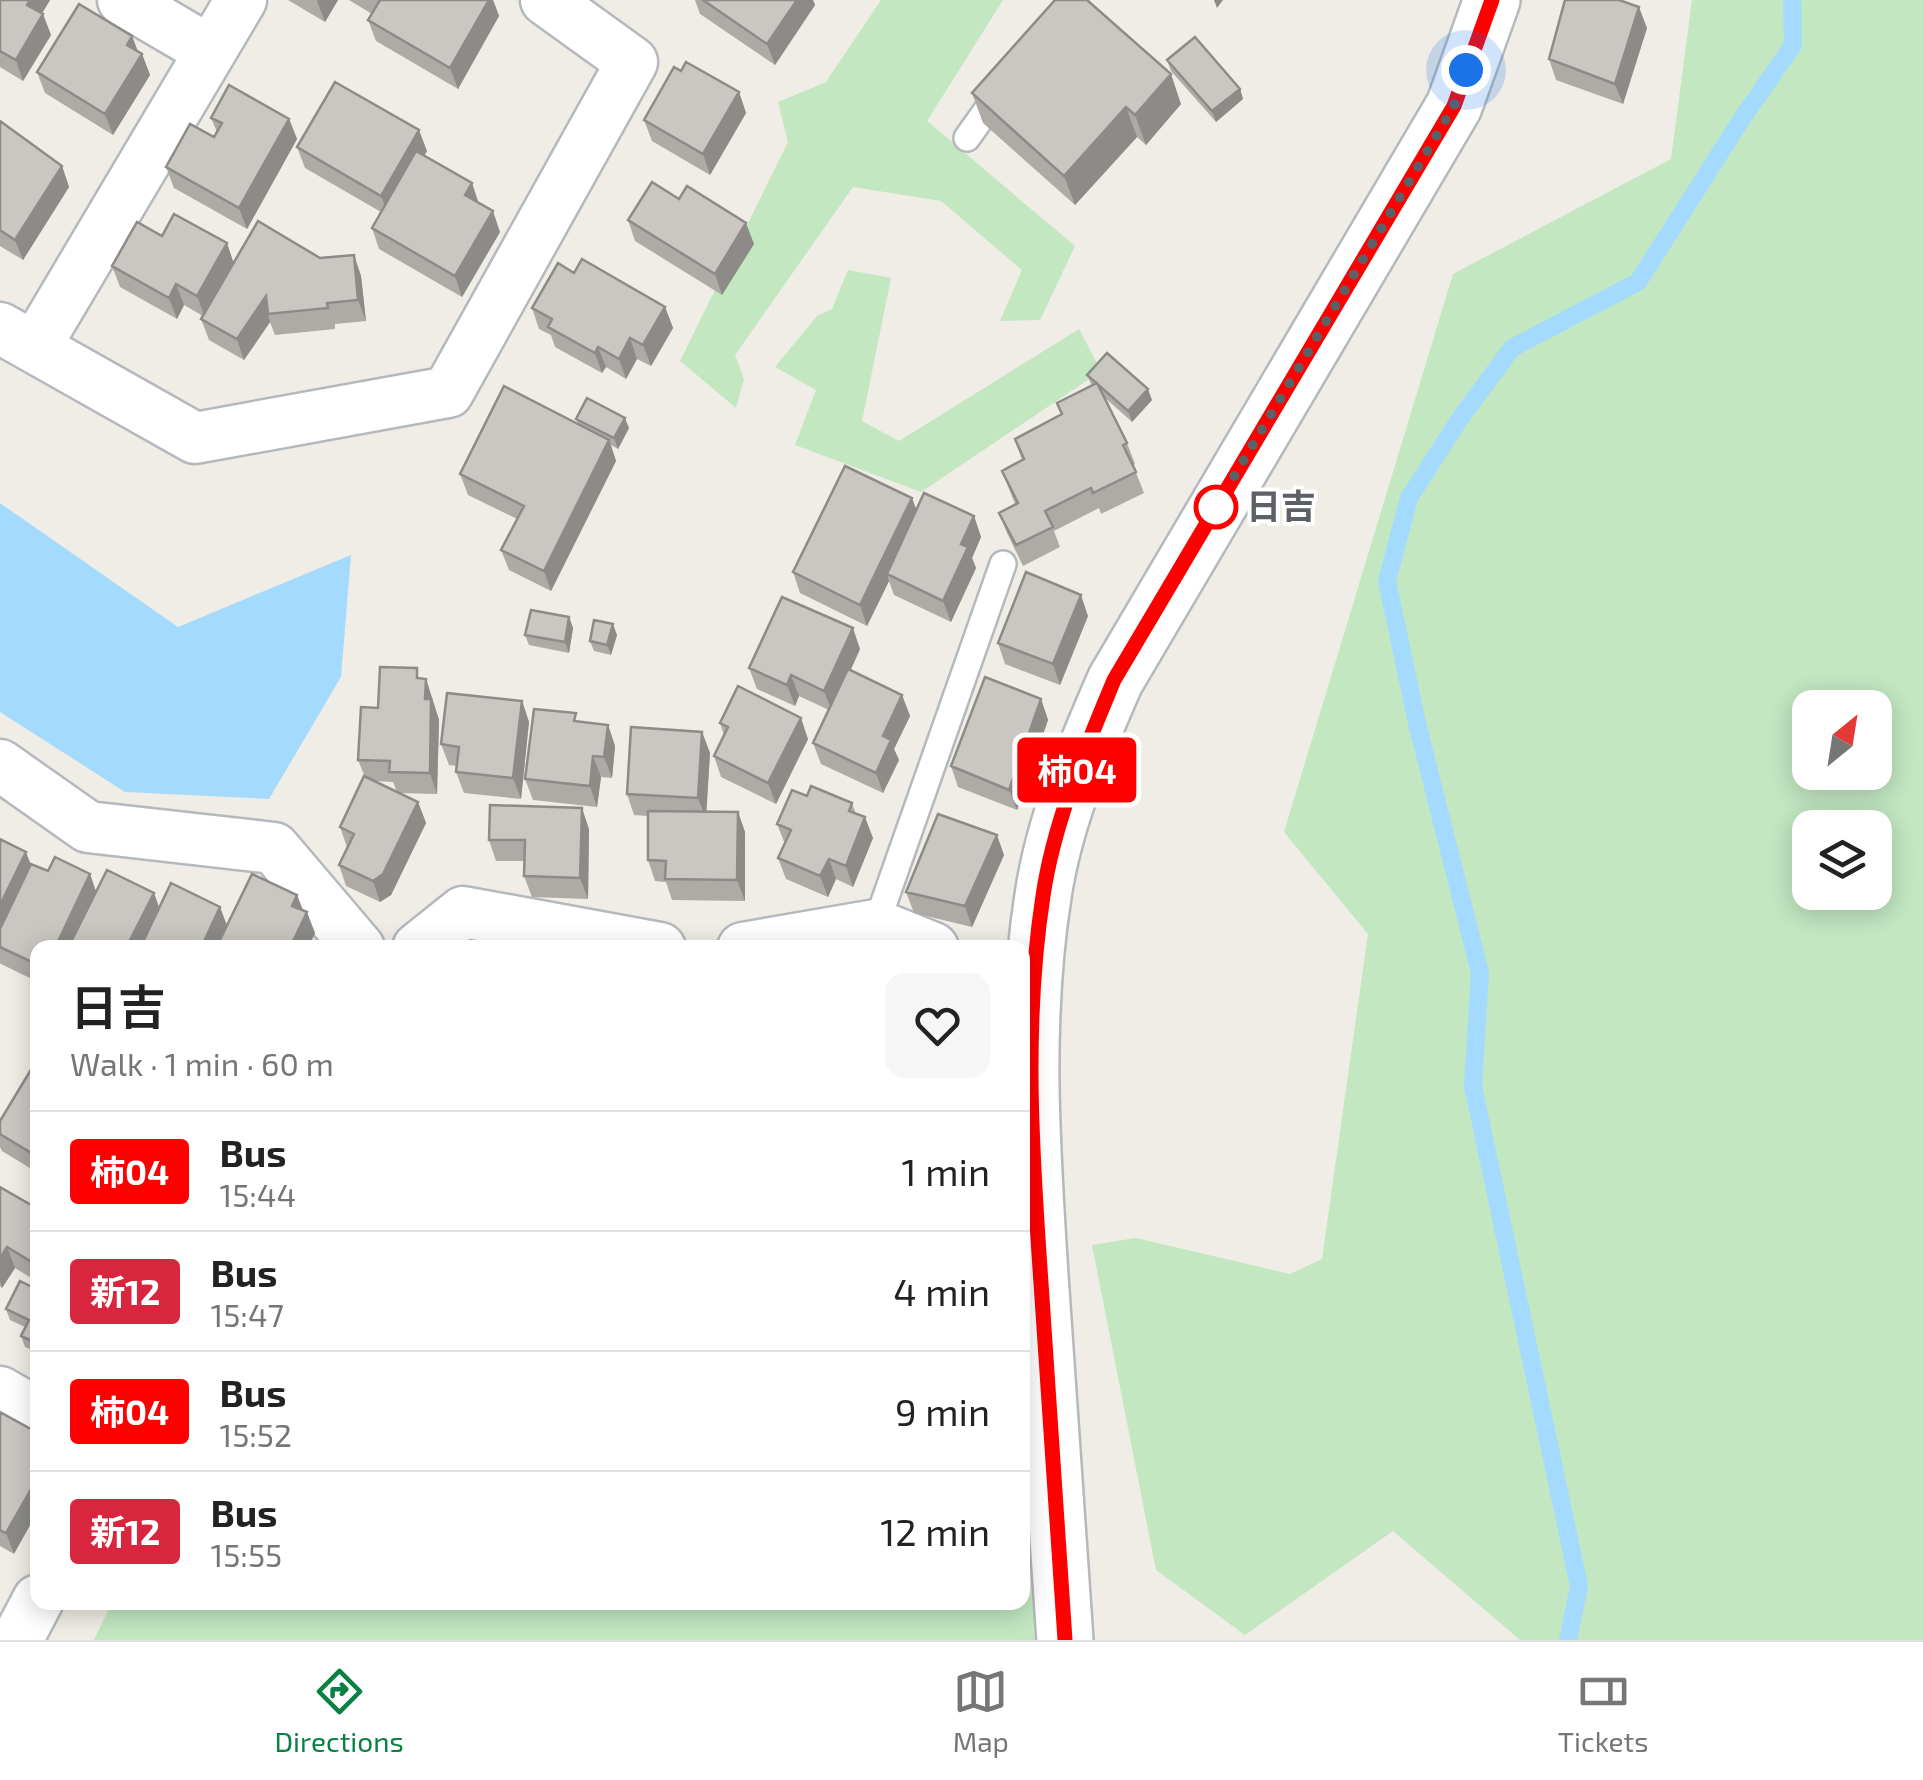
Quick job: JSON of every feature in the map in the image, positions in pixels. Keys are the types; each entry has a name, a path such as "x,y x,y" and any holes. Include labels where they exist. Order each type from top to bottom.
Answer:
{"street":[{"path":"123,0 210,51"},
{"path":"241,0 17,338 195,438 448,392 632,62 546,0"},
{"path":"1030,973 1043,894 1062,817 1114,680 1454,106 1492,0"},
{"path":"0,765 88,827 274,848 352,940"},
{"path":"428,940 463,912 616,940"},
{"path":"789,940 876,925 913,940"},
{"path":"1030,1169 1032,1300 1065,1640"},
{"path":"0,1392 30,1409"},
{"path":"17,1640 33,1610"}],"lane":[{"path":"967,138 1012,76"},
{"path":"876,925 1003,564"}],"green space":[{"path":"881,0 1003,0 927,121 1075,246 1040,320 1000,321 1022,270 941,201 853,187 735,355 744,379 736,408 680,361 788,142 778,102 826,82"},
{"path":"1692,0 1923,0 1923,1640 1520,1640 1393,1531 1245,1635 1156,1570 1092,1245 1136,1238 1290,1274 1322,1259 1368,934 1284,832 1453,274 1671,159"},
{"path":"848,270 891,278 862,421 899,441 1079,329 1101,371 921,492 795,445 816,390 775,367 817,316 832,309"},
{"path":"1030,1583 1038,1640 94,1640 108,1610 1030,1610"}],"water":[{"path":"0,503 178,627 351,555 341,677 269,799 125,792 0,712"}],"building":[{"path":"0,0 30,0 27,5 43,14 16,60 0,51"},
{"path":"380,0 489,0 450,68 368,20"},
{"path":"703,0 797,0 767,44"},
{"path":"1055,0 1087,0 1171,74 1135,115 1126,107 1064,176 972,93"},
{"path":"1565,0 1619,0 1639,7 1615,84 1549,59"},
{"path":"79,4 132,36 127,45 142,54 105,114 37,72"},
{"path":"1195,37 1240,89 1212,111 1167,60"},
{"path":"686,62 739,92 703,154 644,120 674,67 681,71"},
{"path":"335,82 419,130 381,196 297,147"},
{"path":"229,85 289,119 239,208 166,167 190,124 214,137 222,123 211,118"},
{"path":"0,121 62,166 15,240 0,230"},
{"path":"416,151 472,183 465,195 493,211 455,276 372,228"},
{"path":"652,182 679,199 687,186 746,223 715,274 628,220"},
{"path":"174,214 227,243 197,296 176,284 169,298 112,266 137,222 162,236"},
{"path":"258,221 320,258 354,255 358,300 327,303 328,308 268,314 266,296 237,339 201,319"},
{"path":"582,259 665,307 643,345 630,338 619,359 598,347 595,353 548,327 552,319 532,308 558,263 574,273"},
{"path":"1107,353 1148,389 1128,411 1087,375"},
{"path":"1097,383 1127,443 1123,445 1136,472 1093,493 1091,488 1045,511 1053,527 1016,545 999,513 1018,503 1002,471 1024,459 1015,439 1062,414 1057,403"},
{"path":"504,386 609,440 544,571 501,550 524,506 460,474"},
{"path":"587,398 625,418 614,438 576,419"},
{"path":"845,466 912,498 860,605 793,572"},
{"path":"924,493 974,516 961,544 968,547 943,601 887,574"},
{"path":"1026,572 1081,595 1053,664 998,643"},
{"path":"782,597 853,628 824,691 791,675 787,685 749,668"},
{"path":"531,610 569,617 565,642 525,635"},
{"path":"594,620 613,624 607,645 590,641"},
{"path":"380,667 417,668 417,678 426,679 425,699 431,699 430,773 389,772 390,761 358,760 361,707 378,708"},
{"path":"848,669 902,695 883,736 891,740 876,773 813,743"},
{"path":"985,677 1041,699 1009,790 951,766"},
{"path":"738,686 801,718 768,783 714,756 728,727 720,723"},
{"path":"447,693 522,701 513,778 456,772 459,747 441,744"},
{"path":"534,709 576,713 574,721 608,725 604,757 593,756 590,786 525,779"},
{"path":"631,727 702,732 698,798 627,794"},
{"path":"364,776 418,802 383,874 373,881 339,865 354,834 340,827"},
{"path":"811,786 852,803 849,811 865,817 846,866 829,859 820,876 778,858 791,830 777,824 792,790 807,796"},
{"path":"490,805 582,808 580,878 524,876 525,840 489,840"},
{"path":"648,811 738,812 737,880 665,879 666,861 648,860"},
{"path":"938,814 997,835 965,906 906,892"},
{"path":"0,839 26,852 0,905"},
{"path":"55,857 90,874 59,940 30,940 30,961 0,947 0,929 31,864 48,871"},
{"path":"107,870 154,893 130,940 72,940"},
{"path":"252,874 297,895 292,906 307,912 294,940 220,940"},
{"path":"171,883 220,907 205,940 144,940"},
{"path":"30,1071 30,1152 0,1134 0,1121"},
{"path":"0,1187 30,1204 30,1261 7,1247 0,1258"},
{"path":"20,1281 30,1286 30,1340 21,1336 29,1320 6,1309"},
{"path":"0,1412 30,1429 30,1491 6,1533 0,1530"}],"waterway":[{"path":"1568,1640 1579,1586 1473,1086 1480,973 1417,723 1387,581 1409,498 1512,348 1638,282 1793,45 1792,0"}],"bus line":[{"name":"柿04","path":"1030,1081 1043,894 1079,764 1114,680 1454,106 1492,0"},
{"name":"柿04","path":"1030,1119 1065,1640"}],"place":[{"name":"日吉","path":"1216,507"}],"route":[{"path":"1216,507 1454,106 1466,70"}]}
